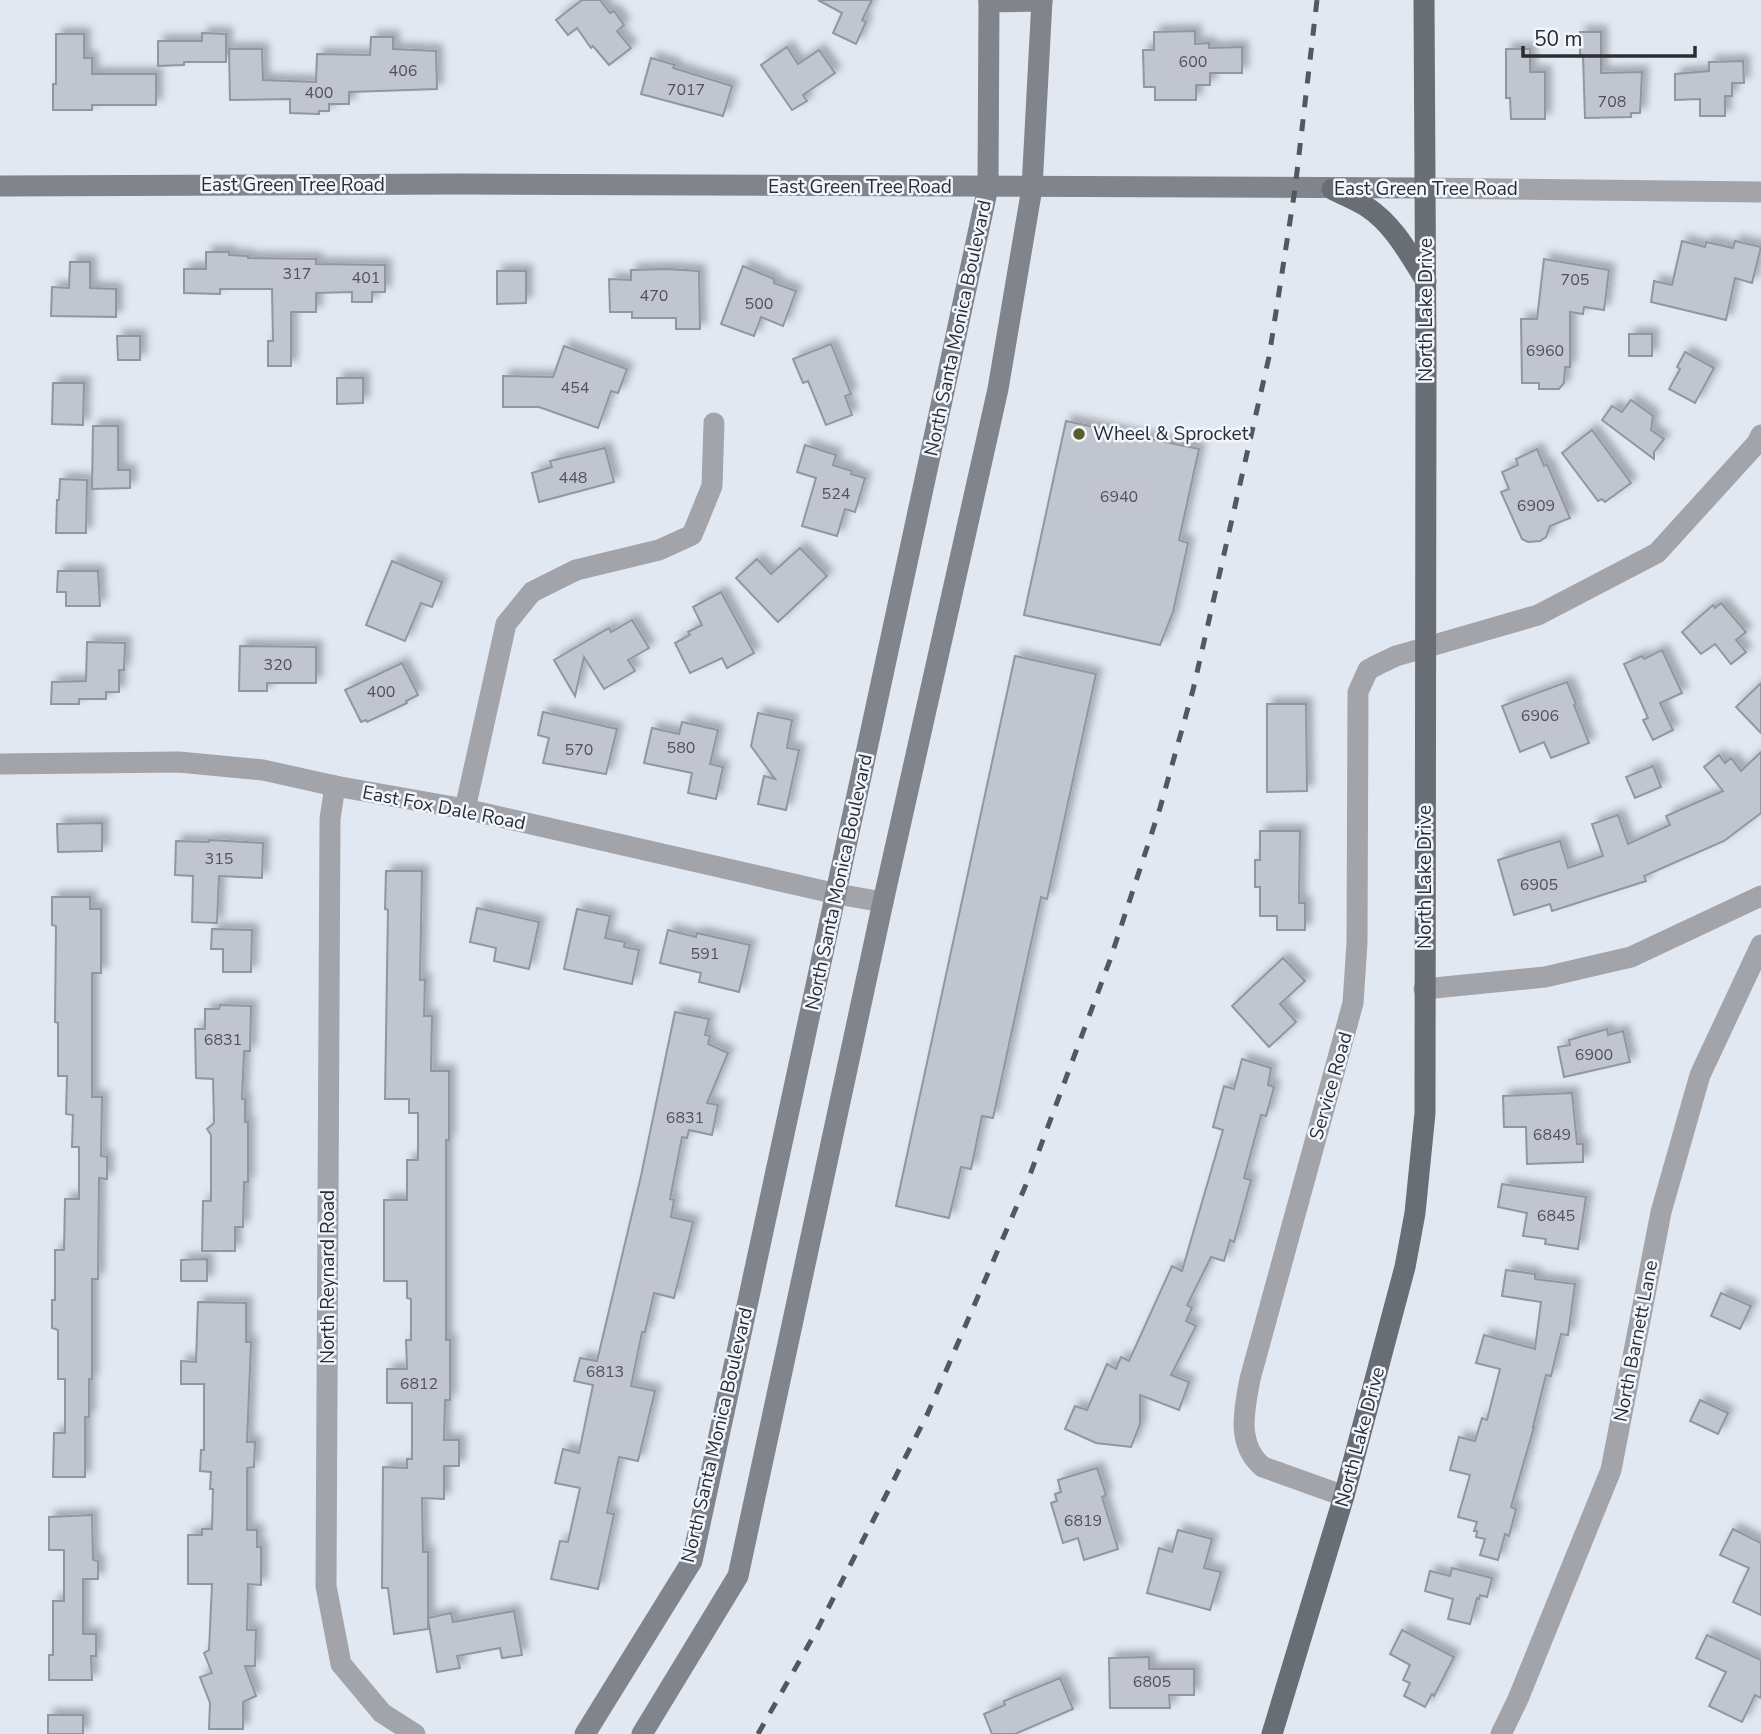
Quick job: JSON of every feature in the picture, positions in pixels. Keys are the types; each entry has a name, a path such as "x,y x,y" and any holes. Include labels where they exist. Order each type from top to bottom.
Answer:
{"main road":[{"name":"North Lake Drive","path":"1272,1734 1344,1496 1412,1235 1425,1113 1424,0"},
{"path":"1332,189 1366,206 1385,222 1426,282"}],"street":[{"path":"642,1734 738,1576 883,902 998,389 1031,188 1042,0 989,1"},
{"name":"North Santa Monica Boulevard","path":"585,1734 692,1560 988,187 989,1"},
{"name":"East Green Tree Road","path":"0,186 459,184 1761,192"},
{"path":"464,810 506,624 532,592 576,570 659,550 692,535 712,486 715,423"},
{"path":"1426,647 1538,615 1657,553 1757,443 1761,435"},
{"name":"Service Road","path":"1344,1496 1263,1467 1254,1460 1247,1446 1244,1412 1250,1379 1353,1003 1357,943 1358,692 1368,670 1396,656 1426,647"},
{"name":"East Fox Dale Road","path":"0,764 179,762 263,771 464,810 836,894 883,902"},
{"name":"North Reynard Road","path":"335,786 330,819 326,1586 341,1664 382,1713 415,1734"},
{"path":"1424,989 1545,977 1631,957 1761,896"},
{"name":"North Barnett Lane","path":"1501,1734 1518,1699 1611,1470 1661,1212 1700,1075 1761,945"}],"building":[{"path":"582,0 600,0 610,13 614,11 624,25 617,31 631,48 609,65 593,46 591,48 577,28 568,35 556,20"},
{"path":"818,0 872,0 862,20 866,22 856,44 833,33 842,13"},
{"path":"1195,31 1195,44 1209,43 1209,48 1242,47 1242,73 1210,73 1210,85 1196,85 1196,100 1155,100 1155,87 1144,87 1143,50 1154,50 1154,32"},
{"path":"1580,32 1601,32 1601,73 1642,72 1640,113 1631,113 1631,117 1585,118"},
{"path":"202,33 226,34 226,62 184,62 184,65 158,66 158,41 202,41"},
{"path":"56,34 84,34 84,58 92,58 92,74 156,74 156,105 92,105 92,110 53,110"},
{"path":"371,37 393,37 393,49 436,51 437,89 349,92 349,104 329,104 329,111 319,111 319,114 290,113 290,99 230,100 229,49 262,49 263,80 316,82 317,54 370,55"},
{"path":"787,47 798,64 819,50 835,73 803,95 807,101 792,110 761,65"},
{"path":"1506,49 1530,49 1530,72 1545,72 1545,119 1511,119 1510,98 1506,98"},
{"path":"651,58 675,65 673,68 732,86 723,116 641,94"},
{"path":"1743,61 1744,83 1732,83 1732,96 1725,96 1725,116 1700,116 1700,99 1675,100 1675,74 1709,71 1709,62"},
{"path":"1682,241 1705,247 1706,242 1733,248 1735,241 1761,247 1752,283 1735,278 1726,320 1651,302 1654,281 1672,285"},
{"path":"206,252 229,252 229,255 248,258 316,259 316,264 385,265 385,292 372,292 372,302 352,302 352,292 316,293 316,312 291,312 291,366 268,366 268,341 273,341 272,289 220,289 220,294 184,293 184,269 206,269"},
{"path":"1544,259 1609,270 1604,310 1584,307 1583,314 1570,312 1570,367 1565,367 1564,383 1559,389 1539,389 1539,383 1522,383 1521,319 1537,319"},
{"path":"70,262 90,262 90,288 116,289 116,317 51,316 52,287 69,288"},
{"path":"743,266 774,279 774,283 796,291 783,326 761,317 754,336 721,324"},
{"path":"631,270 699,271 700,329 676,329 676,318 632,318 632,312 610,312 609,279 631,280"},
{"path":"497,271 526,271 526,303 497,304"},
{"path":"1629,334 1652,334 1652,356 1629,356"},
{"path":"117,336 140,336 140,360 118,360"},
{"path":"831,344 851,394 845,396 852,415 826,425 808,381 803,383 793,359"},
{"path":"564,346 627,369 618,393 611,391 598,428 539,407 503,407 503,376 553,377"},
{"path":"1685,352 1714,368 1695,403 1669,389 1680,369 1677,367"},
{"path":"337,378 363,378 363,403 337,404"},
{"path":"53,383 84,383 83,425 52,424"},
{"path":"1631,400 1653,416 1651,430 1664,439 1654,452 1654,459 1602,420 1612,406 1622,412"},
{"path":"1066,421 1199,449 1179,540 1188,543 1173,612 1160,645 1024,615"},
{"path":"93,426 118,426 118,470 130,470 130,488 92,489"},
{"path":"1592,430 1631,483 1605,502 1602,499 1598,501 1562,453"},
{"path":"805,445 836,455 833,465 865,478 855,512 845,509 837,536 802,526 816,478 797,472"},
{"path":"605,448 614,482 539,502 532,473 552,467 550,461"},
{"path":"1537,449 1544,466 1547,464 1570,518 1550,526 1546,537 1540,541 1528,542 1522,539 1501,492 1509,489 1502,472 1518,465 1516,459"},
{"path":"60,479 87,480 86,533 56,533"},
{"path":"800,548 827,576 778,622 736,578 757,559 771,574"},
{"path":"392,561 442,582 432,607 421,603 405,641 366,625"},
{"path":"58,571 98,571 100,606 66,606 66,592 57,592"},
{"path":"721,592 754,653 727,668 722,658 690,673 675,643 702,625 693,607"},
{"path":"1721,603 1746,632 1736,640 1746,652 1731,664 1715,644 1701,654 1682,632 1713,605 1715,608"},
{"path":"632,620 649,648 628,660 635,671 604,689 584,657 575,696 554,660 609,628 611,632"},
{"path":"87,642 125,643 124,670 119,670 119,692 106,692 106,699 79,699 79,704 51,704 52,682 86,681"},
{"path":"240,646 316,647 316,683 267,683 267,691 239,691"},
{"path":"1662,650 1682,693 1660,703 1673,730 1653,740 1643,720 1648,718 1624,664 1642,656 1644,659"},
{"path":"1015,656 1096,674 1047,899 1041,897 993,1118 982,1116 971,1169 961,1167 949,1218 896,1206"},
{"path":"402,663 418,695 367,722 361,722 345,690"},
{"path":"1567,682 1589,743 1551,758 1544,742 1520,752 1502,706"},
{"path":"1761,683 1761,733 1736,707"},
{"path":"1267,704 1306,704 1307,791 1267,792"},
{"path":"543,712 617,729 606,774 543,763 549,738 538,735"},
{"path":"758,713 792,720 787,748 799,750 786,810 758,804 764,776 775,779 751,746"},
{"path":"682,722 718,730 710,764 723,767 716,799 688,793 692,773 644,763 652,728 679,734"},
{"path":"1761,752 1761,813 1724,841 1644,876 1646,881 1552,911 1550,904 1514,915 1498,860 1560,841 1568,868 1603,856 1592,824 1618,815 1628,844 1670,825 1666,816 1723,791 1704,767 1719,755 1725,763 1731,758 1741,771"},
{"path":"1653,766 1661,787 1635,798 1626,777"},
{"path":"102,823 102,851 58,852 57,824"},
{"path":"1260,831 1300,831 1299,903 1305,903 1305,930 1277,930 1277,916 1260,916 1260,887 1255,887 1255,860 1260,860"},
{"path":"176,841 263,843 262,878 219,876 217,923 192,922 193,876 175,875"},
{"path":"386,871 422,871 420,980 425,980 424,1016 432,1016 431,1071 449,1071 449,1140 446,1140 446,1340 450,1340 450,1400 445,1400 444,1440 459,1440 459,1466 444,1466 444,1499 422,1498 423,1552 428,1552 428,1618 451,1613 453,1622 514,1611 522,1655 502,1658 500,1648 457,1656 460,1668 437,1672 428,1619 428,1629 394,1634 388,1588 382,1588 383,1467 407,1468 407,1459 412,1459 412,1403 387,1403 387,1369 407,1369 406,1340 411,1340 411,1299 407,1298 407,1281 384,1281 384,1200 407,1200 407,1160 418,1160 418,1113 409,1113 409,1099 385,1099 388,910 385,909"},
{"path":"52,897 90,897 90,909 101,909 101,973 92,973 92,1097 102,1097 101,1156 107,1157 107,1179 99,1178 98,1279 92,1279 92,1379 89,1379 89,1417 85,1417 85,1477 53,1477 54,1433 65,1433 65,1379 58,1379 58,1330 52,1328 55,1250 64,1250 65,1199 79,1199 79,1147 72,1147 73,1115 66,1114 67,1076 58,1076 58,1023 55,1022 56,926 52,925"},
{"path":"477,908 539,922 529,969 494,961 496,948 470,942"},
{"path":"577,909 610,916 605,938 625,942 624,947 639,950 632,984 564,969"},
{"path":"212,929 252,930 251,972 223,972 223,949 211,949"},
{"path":"668,930 696,937 697,933 750,945 739,992 699,982 701,973 660,963"},
{"path":"1283,958 1305,981 1280,1004 1296,1022 1269,1047 1232,1006"},
{"path":"220,1005 251,1006 250,1051 244,1051 242,1099 245,1099 245,1122 248,1122 248,1182 244,1182 243,1227 235,1227 235,1251 202,1251 203,1201 211,1201 211,1135 207,1129 214,1123 213,1079 196,1078 195,1029 205,1029 205,1009 219,1009"},
{"path":"675,1012 709,1019 705,1035 710,1036 708,1044 728,1053 707,1103 718,1105 712,1135 689,1130 687,1138 682,1137 670,1199 674,1200 671,1217 693,1222 674,1298 654,1293 645,1332 642,1332 631,1386 655,1391 638,1461 619,1457 607,1513 614,1514 598,1589 551,1579 560,1541 568,1542 580,1488 555,1483 563,1449 579,1453 593,1385 574,1381 580,1358 597,1361 641,1176"},
{"path":"1607,1029 1608,1035 1623,1031 1630,1062 1564,1077 1558,1047 1570,1045 1569,1040"},
{"path":"1242,1059 1271,1068 1268,1085 1274,1087 1266,1116 1261,1115 1244,1178 1251,1180 1234,1242 1230,1240 1224,1261 1211,1257 1187,1305 1192,1308 1186,1321 1196,1326 1171,1375 1189,1382 1179,1410 1140,1395 1140,1424 1131,1447 1096,1443 1065,1429 1075,1406 1087,1410 1107,1364 1116,1369 1121,1357 1129,1361 1172,1266 1182,1271 1223,1130 1213,1127 1224,1086 1234,1089"},
{"path":"1572,1093 1577,1144 1583,1144 1583,1162 1527,1164 1526,1127 1504,1127 1503,1096"},
{"path":"1502,1184 1586,1197 1578,1249 1545,1244 1546,1239 1523,1236 1527,1213 1498,1207"},
{"path":"207,1259 207,1281 181,1281 181,1260"},
{"path":"1506,1270 1535,1274 1535,1279 1575,1284 1568,1335 1561,1334 1551,1376 1546,1375 1511,1507 1516,1509 1509,1536 1505,1534 1498,1560 1480,1555 1485,1539 1476,1537 1477,1531 1474,1531 1477,1522 1458,1517 1470,1475 1450,1470 1459,1437 1475,1441 1482,1418 1487,1420 1500,1369 1476,1363 1484,1335 1535,1349 1541,1302 1502,1296"},
{"path":"1721,1293 1751,1306 1740,1329 1711,1316"},
{"path":"198,1302 246,1303 246,1342 251,1342 247,1442 255,1442 254,1467 247,1468 247,1530 257,1530 257,1547 261,1547 261,1585 248,1584 247,1630 256,1630 255,1666 245,1666 256,1696 243,1702 243,1729 209,1729 210,1703 200,1677 212,1673 204,1653 209,1650 212,1584 188,1584 188,1535 202,1535 202,1529 212,1529 211,1472 200,1471 201,1450 204,1450 204,1384 181,1384 181,1361 196,1362"},
{"path":"1700,1400 1728,1413 1718,1434 1690,1421"},
{"path":"1097,1468 1106,1495 1102,1497 1118,1549 1084,1560 1078,1538 1063,1543 1051,1503 1057,1501 1055,1494 1061,1492 1058,1480"},
{"path":"92,1515 93,1560 98,1561 98,1579 83,1579 83,1634 96,1634 96,1656 91,1656 92,1680 49,1680 49,1655 53,1655 53,1601 64,1601 64,1550 49,1550 49,1517"},
{"path":"1733,1529 1761,1543 1761,1615 1733,1602 1749,1568 1720,1555"},
{"path":"1178,1530 1212,1539 1204,1568 1221,1572 1210,1610 1147,1593 1159,1548 1172,1552"},
{"path":"1452,1568 1492,1578 1487,1597 1480,1595 1479,1599 1477,1598 1470,1624 1448,1619 1453,1599 1425,1591 1430,1571 1450,1576"},
{"path":"1402,1630 1454,1657 1434,1696 1432,1694 1425,1707 1404,1696 1410,1683 1403,1680 1410,1665 1390,1654"},
{"path":"1707,1635 1761,1660 1761,1698 1755,1695 1742,1722 1709,1706 1726,1672 1696,1658"},
{"path":"1149,1657 1149,1669 1194,1669 1194,1695 1169,1695 1170,1708 1110,1708 1109,1658"},
{"path":"1060,1678 1073,1709 1015,1734 992,1734 984,1714 1005,1705 1004,1701"},
{"path":"48,1715 83,1715 83,1734 48,1734"}],"railway":[{"path":"758,1734 817,1630 927,1415 1028,1180 1110,960 1160,808 1193,690 1269,357 1295,189 1317,0"}],"place":[{"name":"Wheel & Sprocket","path":"1079,434"}]}
